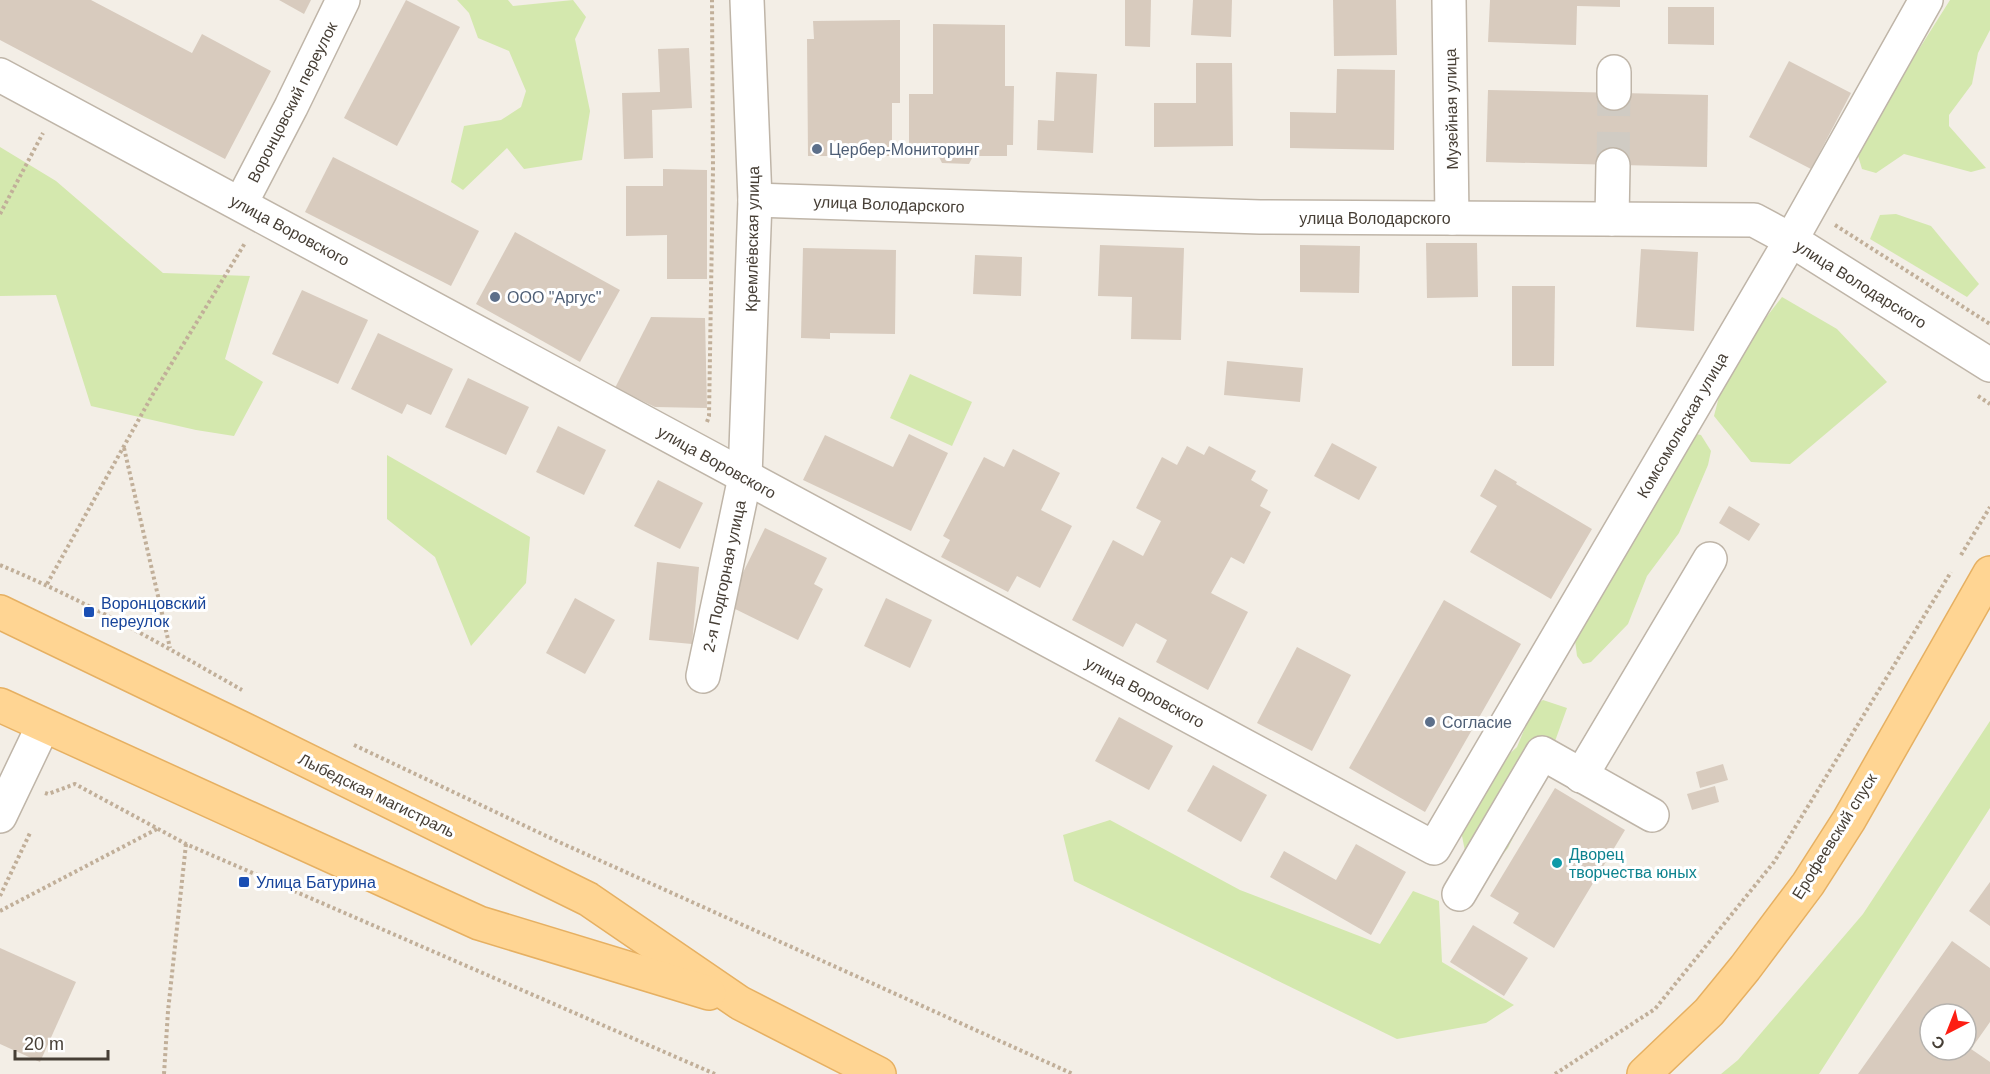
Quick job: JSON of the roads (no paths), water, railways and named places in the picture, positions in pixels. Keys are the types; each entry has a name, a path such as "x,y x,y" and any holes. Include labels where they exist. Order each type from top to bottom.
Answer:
{"main road":[{"name":"Ерофеевский спуск","path":"1644,1074 1709,1011 1745,968 1808,884 1849,820 1990,573"},
{"name":"Лыбедская магистраль","path":"0,612 588,899 740,1003 837,1062 879,1074"},
{"name":"Лыбедская магистраль","path":"0,705 479,923 740,1003"}],"street":[{"name":"Воронцовский переулок","path":"241,203 343,0"},
{"name":"Кремлёвская улица","path":"745,477 755,200 747,0"},
{"name":"Музейная улица","path":"1449,0 1452,218"},
{"name":"Комсомольская улица","path":"1434,848 1791,240 1926,0"},
{"name":"улица Воровского","path":"0,75 1434,848"},
{"path":"1612,219 1613,165"},
{"name":"улица Володарского","path":"755,200 1260,217 1754,220 1791,240 1990,365"},
{"name":"2-я Подгорная улица","path":"703,676 745,477"},
{"path":"1581,776 1710,559"},
{"path":"0,816 43,726"},
{"path":"1459,894 1542,753 1652,815"}],"tunnel":[{"path":"1613,165 1614,93"}],"place":[{"name":"Цербер-Мониторинг","path":"817,149"},
{"name":"ООО \"Аргус\"","path":"495,297"},
{"name":"Воронцовский переулок","path":"89,612"},
{"name":"Согласие","path":"1430,722"},
{"name":"Дворец творчества юных","path":"1557,863"},
{"name":"Улица Батурина","path":"244,882"}]}
